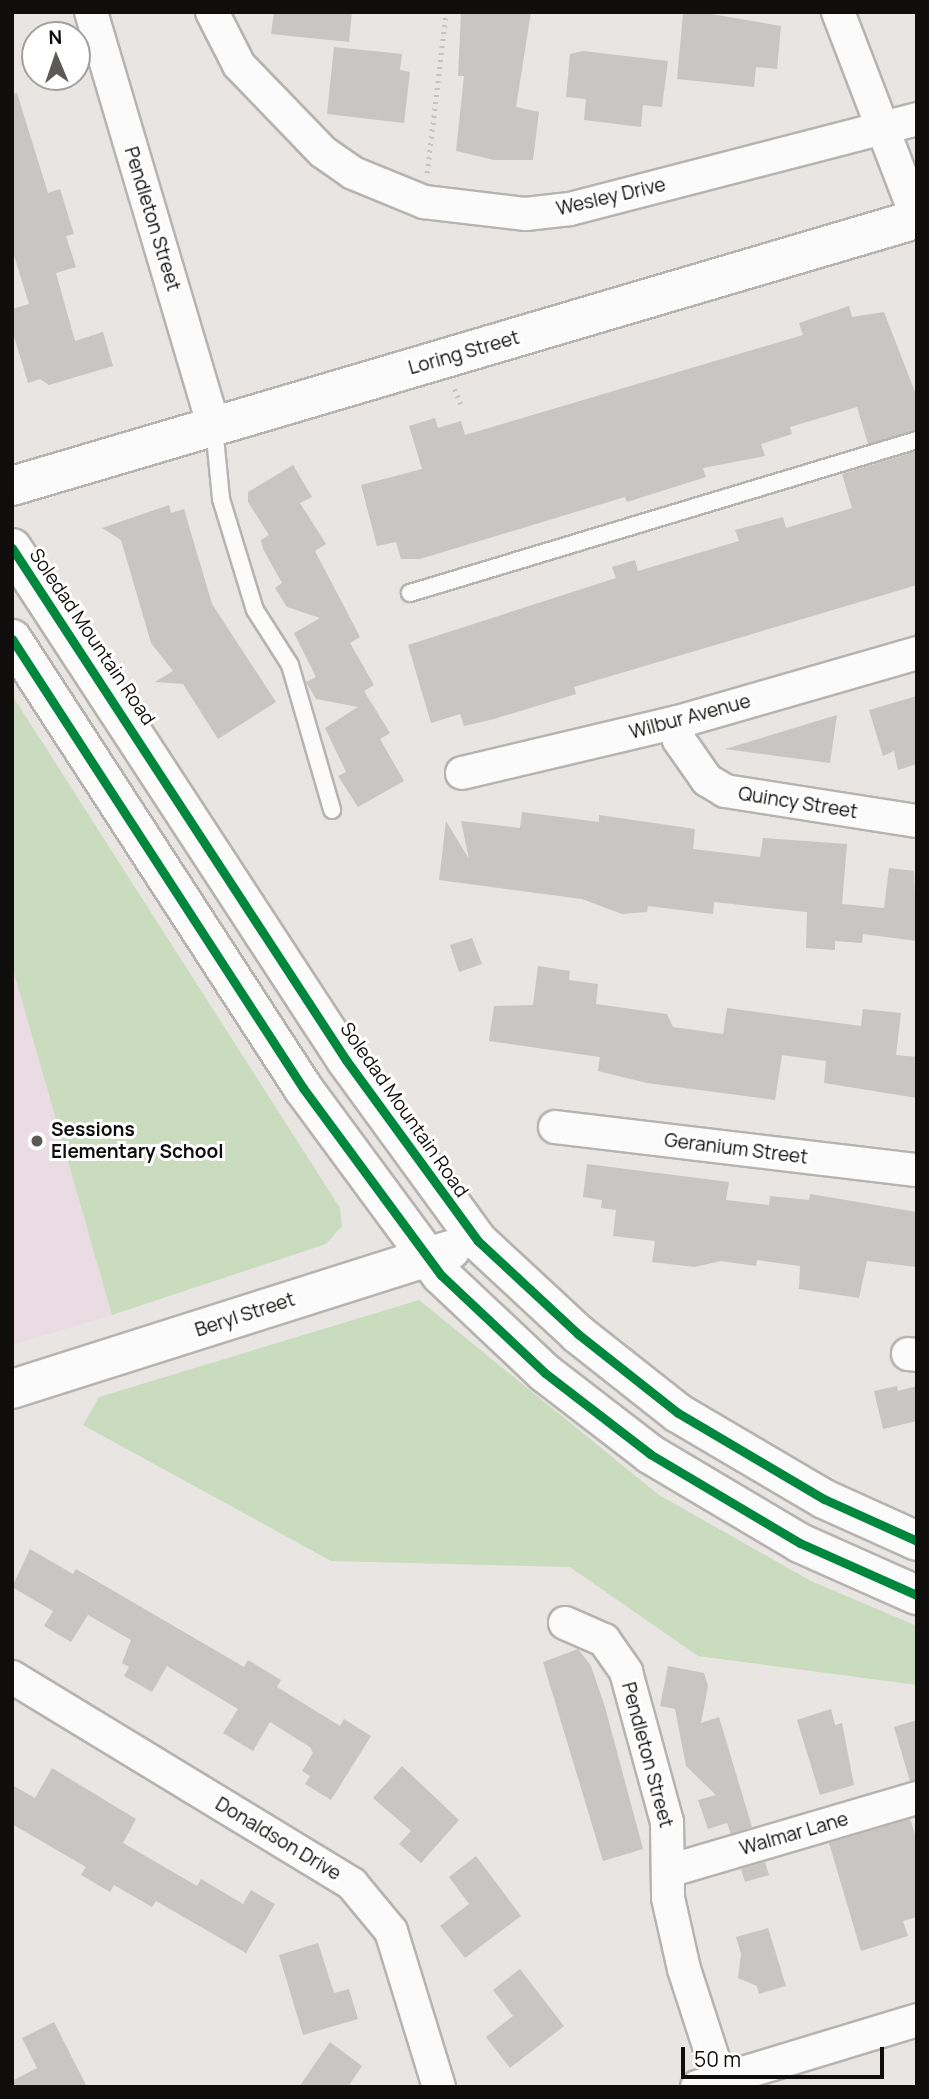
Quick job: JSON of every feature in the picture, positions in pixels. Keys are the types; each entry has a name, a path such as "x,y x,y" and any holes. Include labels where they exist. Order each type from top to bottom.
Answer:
{"main road":[{"name":"Loring Street","path":"12,486 917,219"},
{"name":"Soledad Mountain Road","path":"12,548 346,1060 478,1241 578,1334 678,1413 824,1499 917,1541"},
{"path":"12,639 303,1088 427,1257 545,1373 650,1454 800,1543 917,1595"},
{"name":"Beryl Street","path":"12,1389 478,1241"}],"street":[{"name":"Pendleton Street","path":"90,12 214,427"},
{"name":"Wesley Drive","path":"212,12 239,65 324,152 353,173 424,202 526,214 570,209 917,119"},
{"path":"838,12 885,127 917,219"},
{"name":"Wilbur Avenue","path":"462,772 678,722 917,653"},
{"name":"Quincy Street","path":"678,722 679,740 707,780 724,791 917,821"},
{"name":"Geranium Street","path":"555,1127 917,1170"},
{"name":"Pendleton Street","path":"565,1623 604,1640 626,1672 667,1822 672,1870 668,1898 709,2083"},
{"name":"Donaldson Drive","path":"12,1677 352,1884 391,1931 439,2087"},
{"name":"Walmar Lane","path":"672,1870 917,1798"},
{"path":"709,2083 917,2020"}],"lane":[{"path":"214,427 221,499 251,598 290,665 332,810"},
{"path":"410,593 917,440"}],"path":[{"path":"424,202 446,12"}],"shaded area":[{"name":"Sessions Elementary School","path":"12,966 112,1315 12,1345"}],"green space":[{"path":"12,695 340,1208 342,1226 326,1244 112,1315 12,966"},
{"path":"419,1300 659,1495 811,1581 917,1626 917,1685 698,1656 570,1567 331,1561 83,1425 99,1397"}],"building":[{"path":"274,12 352,12 349,42 271,34"},
{"path":"461,12 531,12 516,107 539,112 533,160 494,160 456,151 464,76 458,76"},
{"path":"699,12 781,26 777,69 756,67 754,87 677,79 683,14"},
{"path":"334,47 402,54 400,70 410,72 404,123 327,114"},
{"path":"583,51 668,61 662,107 643,105 641,127 584,120 586,99 566,97 570,54"},
{"path":"17,93 48,193 60,189 74,234 66,236 76,267 56,273 75,341 103,332 113,366 49,385 40,379 28,383 12,330 12,309 29,304 12,249 12,94"},
{"path":"849,306 852,317 884,312 917,397 917,430 868,444 857,407 790,427 792,434 761,444 765,456 703,468 706,477 627,502 625,497 420,559 401,559 396,542 377,546 361,485 422,469 409,426 435,418 438,428 461,421 465,435 803,335 799,323"},
{"path":"917,451 917,585 574,687 576,694 494,719 464,726 460,714 431,723 408,645 616,578 612,567 635,560 638,571 739,541 735,530 783,517 786,528 852,508 842,474"},
{"path":"293,465 312,497 300,503 326,544 315,551 360,637 350,643 374,685 364,691 390,733 380,739 404,781 358,807 338,776 346,772 325,728 358,707 316,699 306,682 316,677 294,633 320,618 287,607 275,588 282,583 263,549 261,540 269,535 248,502 248,492"},
{"path":"169,505 171,513 184,509 212,604 276,702 218,739 183,684 155,682 173,671 151,643 121,540 102,528"},
{"path":"917,696 917,764 898,770 894,751 883,756 869,710"},
{"path":"837,715 830,763 725,749"},
{"path":"522,812 599,822 599,815 695,829 693,849 760,857 763,838 847,844 842,904 884,908 889,868 914,871 917,941 863,934 862,943 835,941 835,950 806,948 807,912 714,902 713,914 648,906 647,912 622,914 582,899 439,880 446,821 469,859 461,821 520,828"},
{"path":"472,938 482,964 459,972 450,945"},
{"path":"538,966 570,971 569,980 598,984 596,1004 667,1014 673,1027 723,1034 727,1008 861,1026 863,1009 901,1013 896,1055 917,1057 917,1098 824,1083 826,1061 782,1055 775,1100 647,1083 598,1071 600,1057 489,1041 494,1006 533,1005"},
{"path":"587,1164 729,1182 726,1200 769,1205 770,1196 809,1200 810,1194 917,1212 917,1267 867,1261 859,1298 799,1289 800,1266 757,1260 756,1266 721,1261 694,1267 652,1262 655,1241 613,1236 616,1210 601,1208 602,1200 583,1197"},
{"path":"897,1386 898,1391 917,1386 917,1421 883,1429 874,1391"},
{"path":"30,1549 73,1574 76,1569 244,1667 248,1660 281,1680 277,1687 340,1726 344,1719 371,1736 331,1800 305,1784 310,1776 302,1771 313,1753 310,1747 270,1722 253,1751 223,1733 238,1709 167,1666 152,1692 124,1676 129,1667 122,1663 131,1640 88,1615 71,1642 44,1626 53,1611 12,1587"},
{"path":"578,1649 591,1666 605,1707 643,1849 603,1861 543,1662"},
{"path":"668,1666 704,1673 708,1686 701,1723 719,1717 752,1827 731,1834 727,1823 708,1829 698,1800 716,1795 686,1766 675,1709 660,1706"},
{"path":"831,1709 835,1725 842,1723 854,1785 820,1795 797,1720"},
{"path":"917,1720 917,1780 910,1781 894,1727"},
{"path":"402,1766 459,1820 421,1863 399,1844 411,1831 373,1798"},
{"path":"52,1768 136,1819 123,1843 197,1886 201,1879 243,1904 251,1890 275,1904 246,1953 156,1901 152,1907 114,1885 110,1892 81,1875 86,1867 12,1824 12,1785 35,1798"},
{"path":"910,1819 917,1840 917,1917 903,1921 908,1936 861,1951 829,1843"},
{"path":"476,1856 521,1916 465,1958 440,1926 469,1904 449,1877"},
{"path":"765,1862 769,1875 745,1882 741,1869"},
{"path":"768,1928 786,1986 759,1994 757,1986 738,1978 741,1954 736,1937"},
{"path":"318,1943 334,1993 349,1989 358,2019 303,2035 279,1955"},
{"path":"520,1969 564,2026 510,2068 486,2037 513,2016 493,1990"},
{"path":"54,2022 87,2087 12,2087 12,2081 37,2068 22,2038"},
{"path":"330,2042 362,2066 348,2087 299,2087"}],"cycle path":[{"path":"12,548 346,1060 478,1241 578,1334 678,1413 824,1499 917,1541"},
{"path":"12,639 303,1088 441,1275 545,1373 650,1454 800,1543 917,1595"}],"place":[{"name":"Sessions Elementary School","path":"37,1141"}]}
